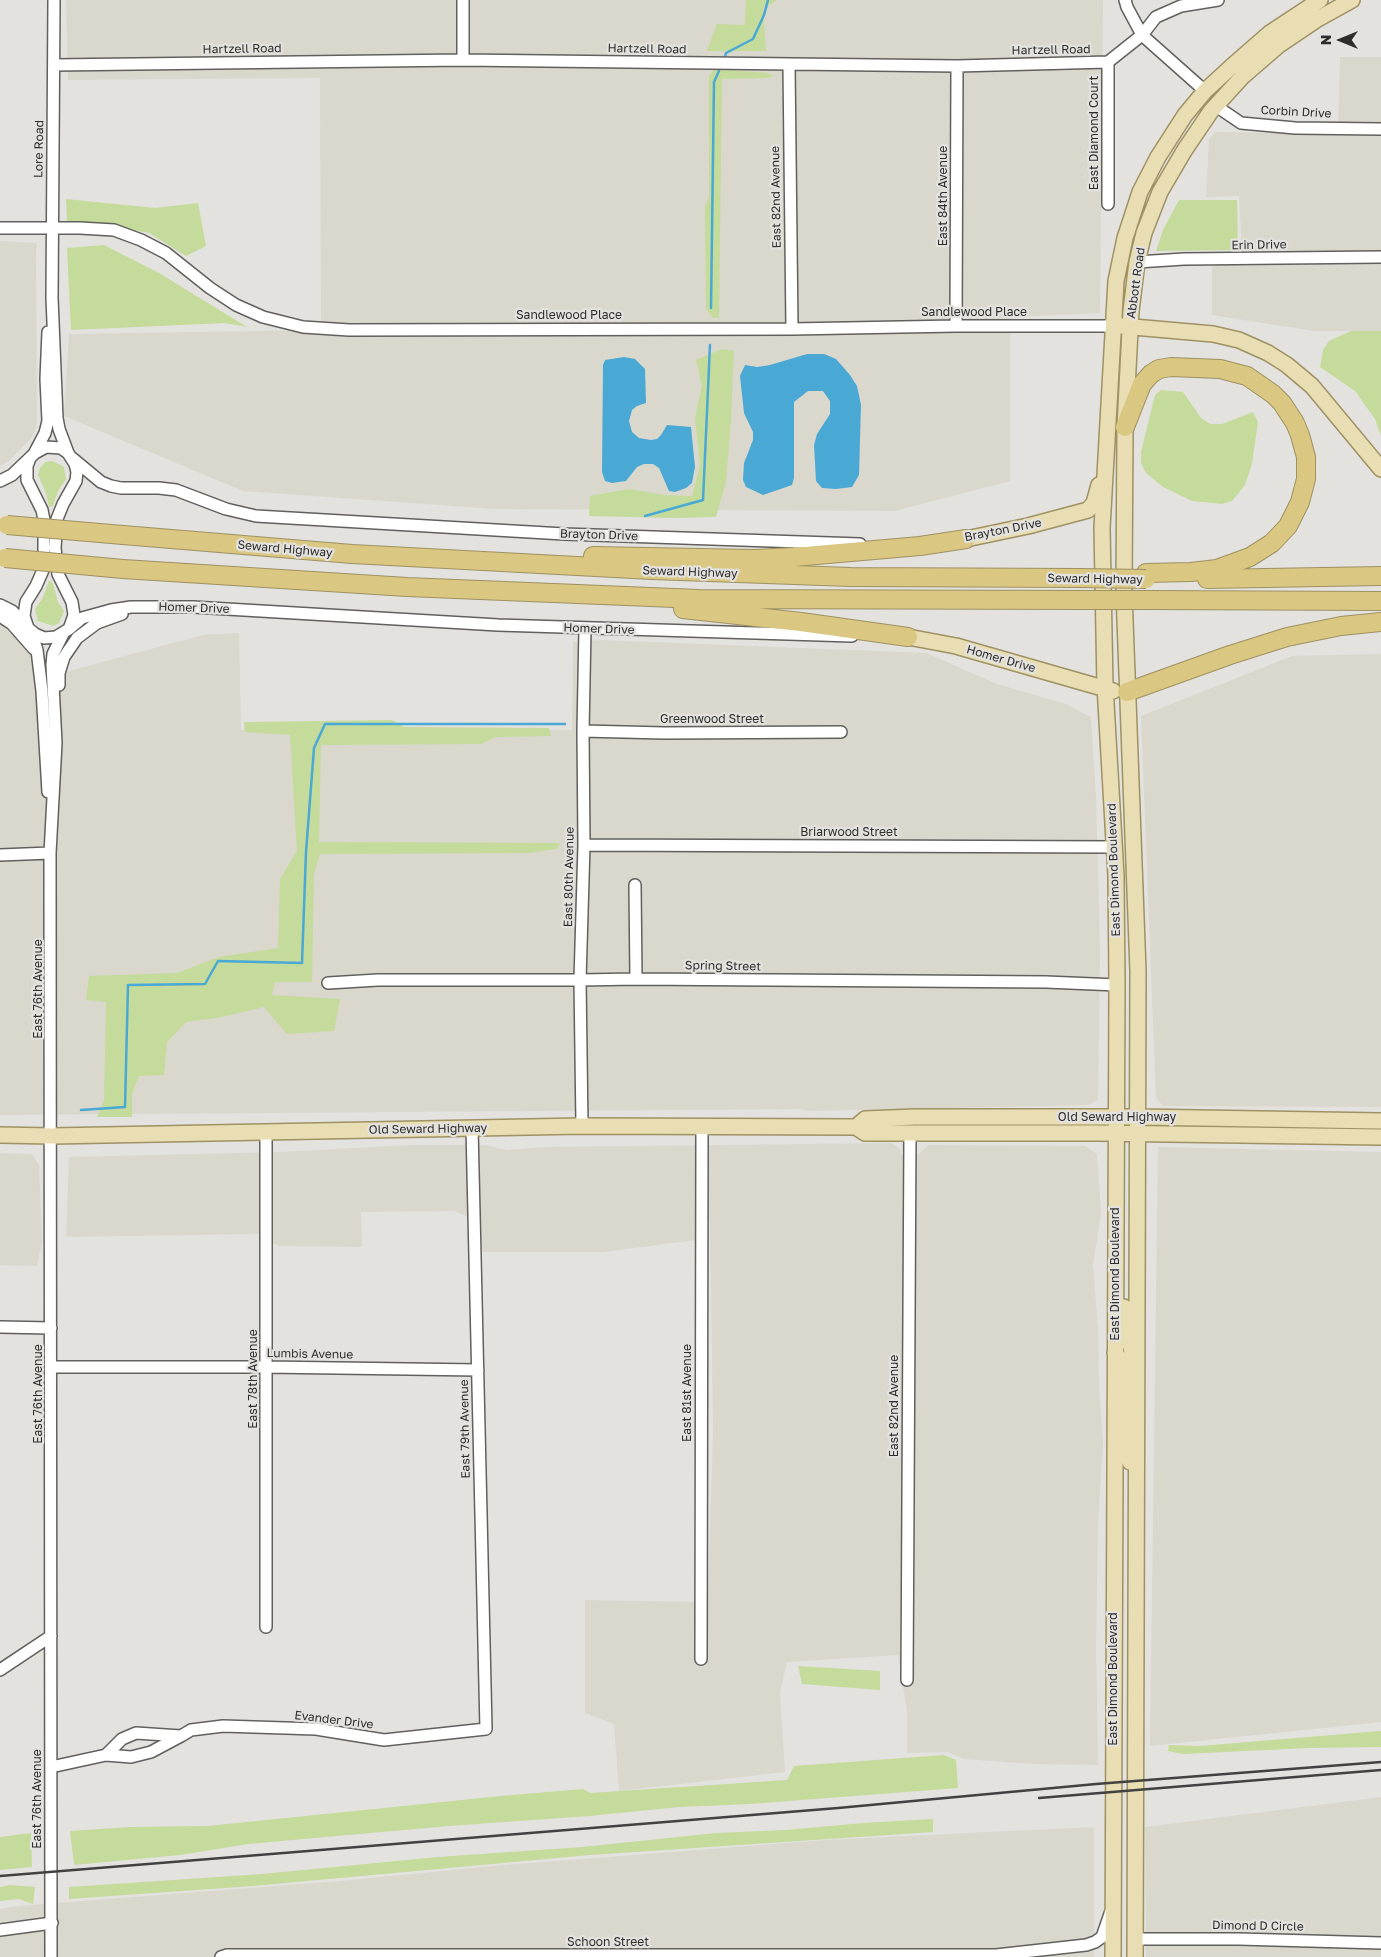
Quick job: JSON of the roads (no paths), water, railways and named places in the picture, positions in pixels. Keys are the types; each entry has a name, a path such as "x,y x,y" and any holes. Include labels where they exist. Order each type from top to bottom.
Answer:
{"highway":[{"path":"1125,427 1142,384 1151,374 1159,369 1171,367 1220,369 1247,376 1274,394 1295,422 1306,457 1306,479 1300,502 1288,526 1272,543 1250,557 1217,569 1146,576"},
{"name":"Seward Highway","path":"4,525 352,554 612,568 851,577 1381,576"},
{"path":"352,554 755,559 920,546 966,539"},
{"name":"Seward Highway","path":"2,558 123,569 551,594 779,600 1381,601"},
{"path":"551,594 801,622 908,637"},
{"path":"1127,692 1230,655 1287,637 1322,629 1381,622"}],"main road":[{"name":"Abbott Road","path":"1104,592 1102,528 1116,281 1125,238 1140,192 1158,157 1185,115 1205,91 1270,32 1320,0"},
{"name":"Abbott Road","path":"1124,593 1125,427 1130,325 1137,262 1144,233 1160,192 1184,151 1216,106 1243,76 1279,45 1316,20 1352,0"},
{"path":"1205,91 1216,106"},
{"path":"1113,326 1130,325 1142,328 1219,335 1239,340 1268,353 1287,365 1312,386 1381,469"},
{"name":"Brayton Drive","path":"966,539 1028,526 1088,510 1094,503 1105,464"},
{"name":"East Dimond Boulevard","path":"1104,592 1106,690 1114,847 1117,985 1113,1957"},
{"name":"East Dimond Boulevard","path":"1124,593 1138,958 1139,1133 1135,1957"},
{"name":"Homer Drive","path":"908,637 956,646 1106,690 1127,692"},
{"path":"1114,847 1125,860 1133,941 1138,958"},
{"name":"Old Seward Highway","path":"856,1127 865,1119 1010,1117 1139,1116 1381,1121"},
{"path":"910,1133 923,1126 975,1124 1010,1117"},
{"name":"Old Seward Highway","path":"0,1135 52,1136 266,1130 582,1126 856,1127 864,1133 1139,1133 1381,1137"},
{"path":"1116,1236 1126,1329 1130,1348 1138,1366"},
{"path":"1115,1353 1126,1368 1126,1439 1137,1493"},
{"path":"1113,1660 1136,1660"}],"street":[{"name":"Lore Road","path":"54,0 52,298 57,418 59,429 77,472 76,481 60,510 55,531 58,574 74,611 74,619 66,631"},
{"path":"463,0 463,60"},
{"path":"1125,0 1126,7 1142,35 1205,91"},
{"name":"Hartzell Road","path":"54,65 463,60 957,66 1108,62 1142,35 1156,17 1181,6 1218,0"},
{"name":"East Diamond Court","path":"1108,62 1108,204"},
{"name":"East 82nd Avenue","path":"789,65 792,329"},
{"name":"East 84th Avenue","path":"956,326 957,66"},
{"name":"Corbin Drive","path":"1216,106 1240,123 1295,128 1381,129"},
{"name":"Sandlewood Place","path":"0,228 114,230 142,240 166,254 210,288 236,305 263,317 303,327 349,330 1113,326"},
{"name":"Erin Drive","path":"1137,262 1184,259 1381,257"},
{"name":"Lore Road","path":"32,455 45,433 48,421 46,370 52,298"},
{"path":"0,481 12,474 42,448 61,448 70,456"},
{"name":"East 76th Avenue","path":"32,455 27,466 28,480 42,510 44,550 43,570 25,606 24,616 38,657 51,831"},
{"name":"Brayton Drive","path":"70,456 101,482 111,486 176,490 226,509 256,516 510,532 832,544 878,544 966,539"},
{"path":"0,605 12,611 29,628 44,638 52,638 66,631"},
{"name":"Homer Drive","path":"66,631 82,618 100,612 131,607 161,607 210,608 430,622 908,637"},
{"path":"56,722 61,665 68,650 77,638 106,619 161,607"},
{"path":"0,616 25,637 38,657"},
{"name":"East 80th Avenue","path":"582,1126 580,980 584,845 583,731 585,628"},
{"name":"East 76th Avenue","path":"51,1957 52,1136 50,854 56,722 52,660 66,631"},
{"name":"Greenwood Street","path":"583,731 664,733 841,732"},
{"name":"Briarwood Street","path":"584,845 1114,847"},
{"path":"0,855 50,854"},
{"path":"635,885 636,978"},
{"name":"Spring Street","path":"328,983 378,980 580,980 636,978 1046,982 1117,985"},
{"name":"East 81st Avenue","path":"701,1659 702,1127"},
{"name":"East 79th Avenue","path":"472,1128 486,1729"},
{"name":"East 78th Avenue","path":"266,1130 266,1627"},
{"name":"East 82nd Avenue","path":"907,1680 910,1133"},
{"path":"0,1327 51,1328"},
{"name":"Lumbis Avenue","path":"51,1367 266,1367 478,1370"},
{"path":"0,1670 51,1636"},
{"name":"Evander Drive","path":"51,1767 106,1755 131,1757 151,1752 191,1730 223,1726 316,1729 384,1740 486,1729"},
{"name":"Evander Drive","path":"106,1755 122,1739 136,1733 181,1736"},
{"name":"Schoon Street","path":"221,1957 227,1955 996,1956 1086,1945 1095,1942 1102,1937 1113,1905"},
{"path":"0,1930 52,1923"},
{"name":"Dimond D Circle","path":"1135,1939 1239,1939 1381,1943"}],"water":[{"path":"807,354 824,354 836,359 857,386 861,405 859,475 852,487 822,488 816,481 814,445 817,434 830,414 830,401 823,391 808,391 794,402 794,478 792,485 763,495 746,487 743,480 744,463 753,440 753,432 744,413 740,376 745,365 757,367 770,365"},
{"path":"624,357 635,359 645,369 646,403 632,410 629,421 632,432 639,438 651,440 657,439 667,425 691,427 695,467 692,483 686,488 675,492 669,491 659,468 653,464 644,464 637,467 626,481 612,483 605,481 602,472 603,365 605,360"}],"waterway":[{"path":"725,57 726,53 753,39 764,15 768,0"},
{"path":"711,308 714,82 719,71"},
{"path":"645,516 703,500 710,345"},
{"path":"81,1110 125,1107 128,985 205,984 218,961 302,963 306,852 314,748 325,724 565,724"}],"railway":[{"path":"0,1876 838,1808 1096,1784 1381,1762"},
{"path":"1039,1798 1381,1770"}]}
